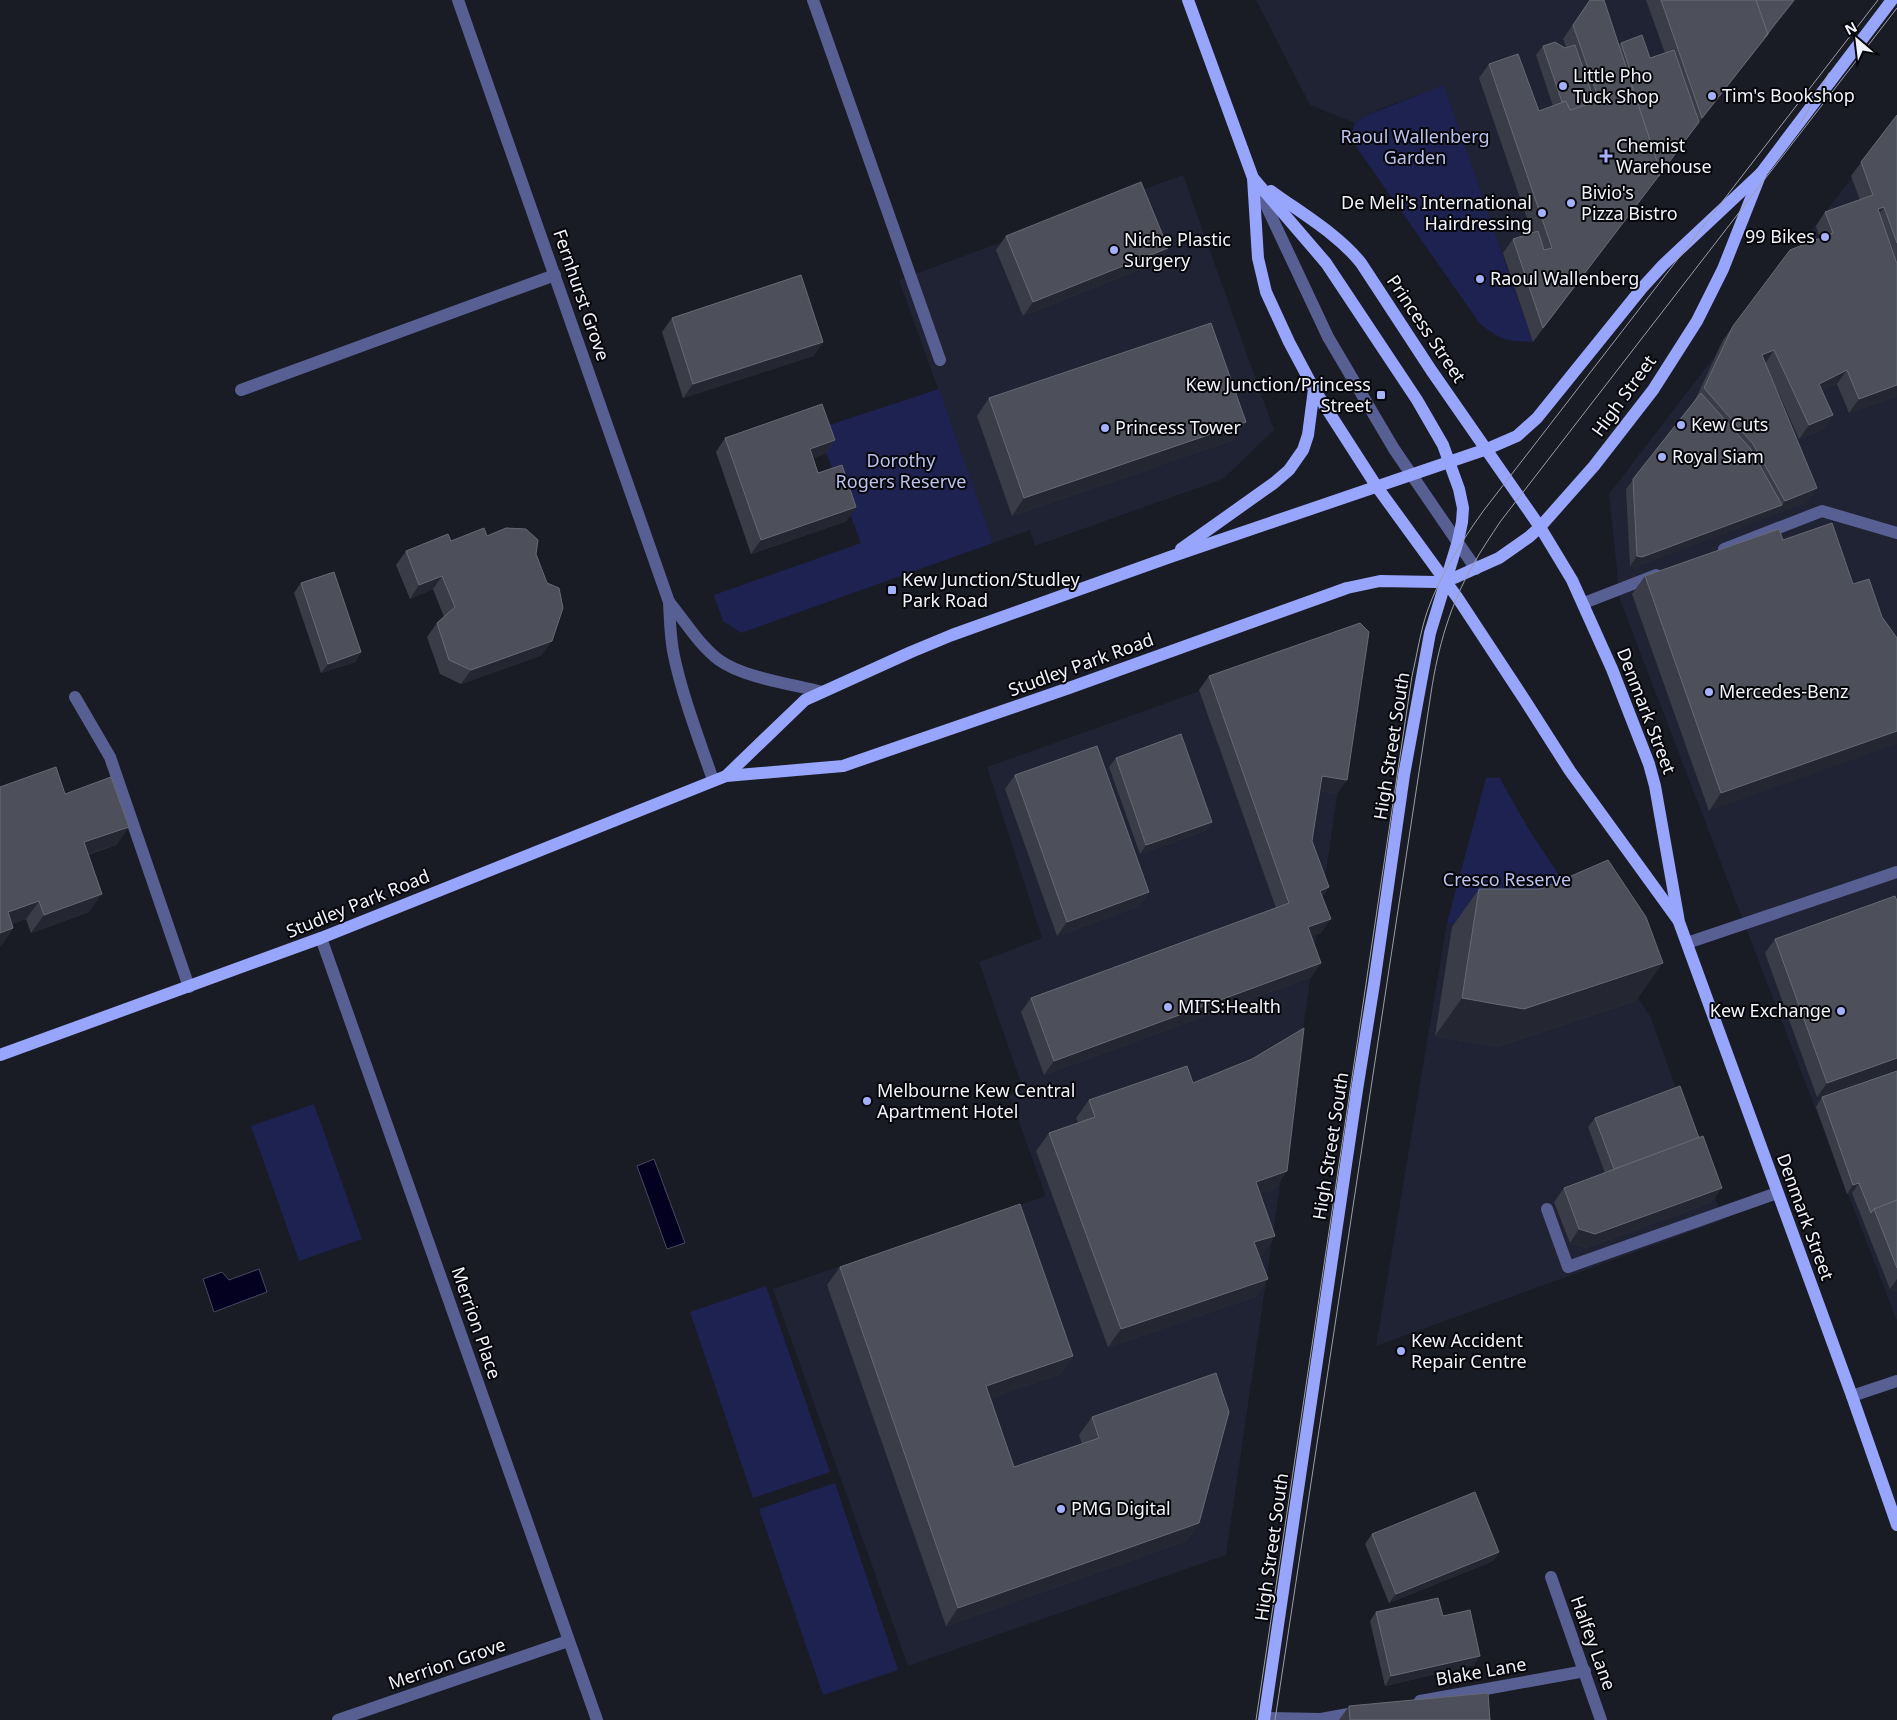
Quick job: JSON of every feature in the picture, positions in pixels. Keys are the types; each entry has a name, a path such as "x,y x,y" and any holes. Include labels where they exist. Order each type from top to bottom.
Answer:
{"main road":[{"path":"1188,0 1253,178 1258,258 1266,292 1314,390 1377,487 1445,580"},
{"name":"High Street","path":"1377,487 1487,449 1517,436 1531,424 1663,265 1761,173 1892,0"},
{"name":"High Street","path":"1445,580 1476,569 1499,558 1529,537 1594,466 1653,390 1697,321 1720,276 1761,173"},
{"path":"1253,178 1309,242 1341,284 1429,419 1450,462"},
{"name":"Princess Street","path":"1253,178 1334,237 1356,256 1431,370 1540,526"},
{"path":"1170,557 1274,483 1289,470 1303,450 1308,435 1314,390"},
{"name":"High Street South","path":"1264,1719 1404,775 1430,633 1462,522 1463,508 1450,462"},
{"name":"Studley Park Road","path":"726,776 805,700 822,692 952,635 1170,557 1377,487"},
{"name":"Denmark Street","path":"1540,526 1584,604 1649,764 1660,809 1679,922 1852,1396 1897,1525"},
{"name":"Denmark Street","path":"1445,580 1570,771 1679,922"},
{"name":"Studley Park Road","path":"0,1055 321,938 713,780 726,776 843,766 1069,688 1347,588 1380,581 1425,582 1445,580"}],"street":[{"name":"Fernhurst Grove","path":"458,0 669,602 670,635 676,662 713,780"},
{"path":"813,0 940,360"},
{"path":"1253,178 1328,337 1411,476 1476,569"},
{"path":"241,390 555,274"},
{"path":"1713,553 1822,511 1897,533"},
{"path":"1584,604 1668,570"},
{"name":"Fernhurst Grove","path":"669,602 708,650 726,664 743,672 822,692"},
{"path":"75,697 110,757 189,987"},
{"path":"1687,943 1897,872"},
{"name":"Merrion Place","path":"321,938 597,1720"},
{"path":"1547,1209 1568,1267 1777,1193"},
{"path":"1852,1396 1897,1381"},
{"name":"Halfey Lane","path":"1551,1577 1601,1720"},
{"name":"Merrion Grove","path":"338,1720 568,1641"},
{"name":"Blake Lane","path":"1409,1703 1585,1671"},
{"path":"1264,1719 1321,1719 1370,1710"}],"shaded area":[{"path":"1256,0 1796,0 1692,132 1533,342 1444,86 1385,107 1355,123 1310,105"},
{"path":"1897,119 1897,1321 1620,600 1609,494"},
{"path":"1183,175 1274,430 1223,479 1035,546 1030,530 993,543 899,280"},
{"path":"1351,637 1359,646 1226,1555 908,1666 773,1289 1046,1196 1009,1095 1023,1089 979,962 1042,938 987,767"},
{"path":"1575,899 1651,1018 1723,1220 1376,1346 1447,923 1514,927"},
{"path":"654,1159 685,1243 667,1249 637,1166"},
{"path":"259,1269 267,1292 214,1312 203,1279 222,1272 229,1280"}],"green space":[{"name":"Raoul Wallenberg Garden","path":"1444,85 1533,342 1505,339 1480,324 1357,148 1351,135 1355,123 1365,116"},
{"name":"Dorothy Rogers Reserve","path":"939,389 993,543 741,633 723,621 714,595 861,543 817,429"},
{"name":"Cresco Reserve","path":"1499,777 1531,833 1575,899 1514,928 1447,923 1486,778"},
{"path":"314,1104 362,1239 299,1261 251,1126"},
{"path":"766,1286 830,1472 753,1498 690,1312"},
{"path":"835,1483 898,1670 823,1695 759,1509"}],"building":[{"path":"1590,0 1604,0 1661,173 1543,328 1513,239 1538,231 1544,250 1552,248 1489,64 1518,54 1539,111 1566,101 1570,110 1599,100 1573,25"},
{"path":"1661,0 1756,0 1768,34 1702,118"},
{"path":"1756,0 1794,0 1768,33"},
{"path":"1642,35 1650,58 1674,50 1699,122 1661,173 1631,83 1634,82 1621,43"},
{"path":"1555,42 1565,48 1575,45 1595,102 1570,110 1566,101 1562,102 1543,46"},
{"path":"1897,115 1897,243 1884,207 1878,209 1897,264 1897,385 1859,399 1847,370 1819,384 1833,415 1809,425 1774,350 1762,355 1817,488 1785,501 1753,444 1704,388 1733,326 1790,250 1833,233 1825,212 1873,195 1861,162"},
{"path":"1141,182 1168,248 1033,302 1006,236"},
{"path":"801,275 823,342 693,384 672,318"},
{"name":"Princess Tower","path":"1211,323 1246,422 1024,498 989,398"},
{"path":"1701,393 1750,448 1782,505 1642,557 1637,556 1633,479"},
{"path":"822,404 835,440 810,449 818,473 842,465 856,507 761,540 725,438"},
{"path":"1832,523 1853,584 1869,579 1882,617 1897,638 1897,731 1721,793 1645,576 1779,529 1783,540"},
{"path":"484,528 487,536 506,528 526,529 538,540 536,554 547,583 559,588 563,608 552,641 471,670 449,660 437,623 455,607 442,576 419,585 406,551 448,534 451,541"},
{"path":"334,572 361,652 328,664 301,583"},
{"path":"1360,623 1369,632 1347,780 1322,776 1312,841 1329,887 1320,891 1331,919 1308,927 1321,963 1054,1061 1031,998 1289,903 1209,676"},
{"path":"1181,734 1212,822 1146,845 1116,758"},
{"path":"1097,746 1149,892 1067,922 1015,775"},
{"path":"56,767 65,794 111,777 129,827 84,842 102,894 44,915 39,901 8,912 13,928 0,933 0,787"},
{"path":"1608,860 1646,917 1663,963 1524,1009 1462,998 1479,889 1541,889"},
{"name":"Kew Exchange","path":"1895,896 1897,901 1897,1058 1827,1083 1775,939"},
{"path":"1304,1028 1287,1171 1256,1182 1275,1236 1254,1242 1268,1279 1121,1329 1049,1133 1095,1117 1089,1100 1187,1066 1193,1083 1252,1059"},
{"path":"1897,1071 1897,1200 1874,1209 1871,1213 1859,1183 1853,1185 1822,1097"},
{"path":"1680,1086 1699,1138 1614,1169 1595,1118"},
{"path":"1703,1136 1722,1188 1595,1234 1579,1229 1564,1188"},
{"path":"1897,1200 1897,1268 1874,1209"},
{"path":"1020,1204 1073,1356 986,1386 1014,1467 1099,1438 1092,1417 1216,1373 1229,1412 1199,1523 958,1608 840,1267"},
{"path":"1475,1492 1499,1552 1396,1594 1372,1534"},
{"path":"1438,1598 1443,1616 1470,1610 1480,1656 1391,1676 1376,1612"},
{"path":"1488,1693 1490,1720 1350,1720 1349,1706"}],"tram line":[{"path":"1256,1720 1412,676 1420,636 1432,598 1452,559 1484,510 1878,0"},
{"path":"1275,1720 1431,693 1437,659 1451,611 1473,565 1500,522 1897,8"},
{"path":"1801,123 1829,73"}],"place":[{"name":"Little Pho Tuck Shop","path":"1563,86"},
{"name":"Tim's Bookshop","path":"1712,96"},
{"name":"Chemist Warehouse","path":"1606,156"},
{"name":"Bivio's Pizza Bistro","path":"1571,203"},
{"name":"De Meli's International Hairdressing","path":"1542,213"},
{"name":"99 Bikes","path":"1825,237"},
{"name":"Niche Plastic Surgery","path":"1114,250"},
{"name":"Raoul Wallenberg","path":"1480,279"},
{"name":"Kew Junction/Princess Street","path":"1381,395"},
{"name":"Kew Cuts","path":"1681,425"},
{"name":"Princess Tower","path":"1105,428"},
{"name":"Royal Siam","path":"1662,457"},
{"name":"Kew Junction/Studley Park Road","path":"892,590"},
{"name":"Mercedes-Benz","path":"1709,692"},
{"name":"MITS:Health","path":"1168,1007"},
{"name":"Kew Exchange","path":"1841,1011"},
{"name":"Melbourne Kew Central Apartment Hotel","path":"867,1101"},
{"name":"Kew Accident Repair Centre","path":"1401,1351"},
{"name":"PMG Digital","path":"1061,1509"}]}
